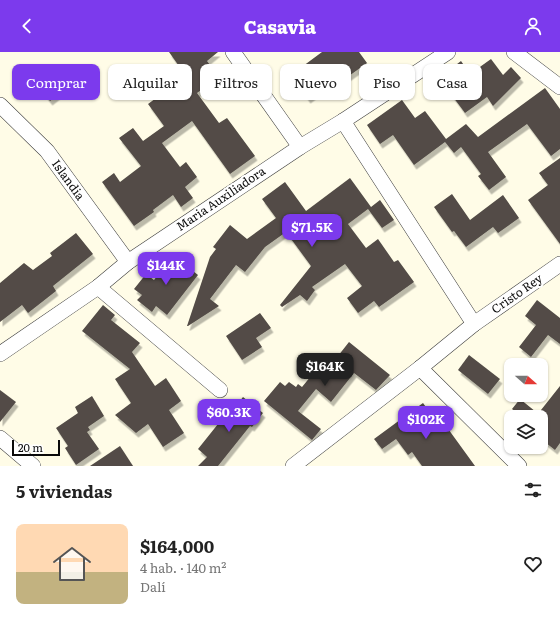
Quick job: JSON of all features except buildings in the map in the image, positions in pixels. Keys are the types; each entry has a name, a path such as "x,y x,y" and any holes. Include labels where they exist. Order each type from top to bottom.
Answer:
{"street":[{"path":"233,52 300,147"},
{"name":"Maria Auxiliadora","path":"0,354 98,287 128,262 300,147 343,121 448,52"},
{"path":"514,52 560,87"},
{"name":"Islandia","path":"0,105 48,151 128,262"},
{"path":"343,121 474,324"},
{"name":"Cristo Rey","path":"293,466 420,368 474,324 560,264"},
{"path":"98,287 220,390"},
{"path":"420,368 519,466"},
{"path":"0,438 33,466"}]}
